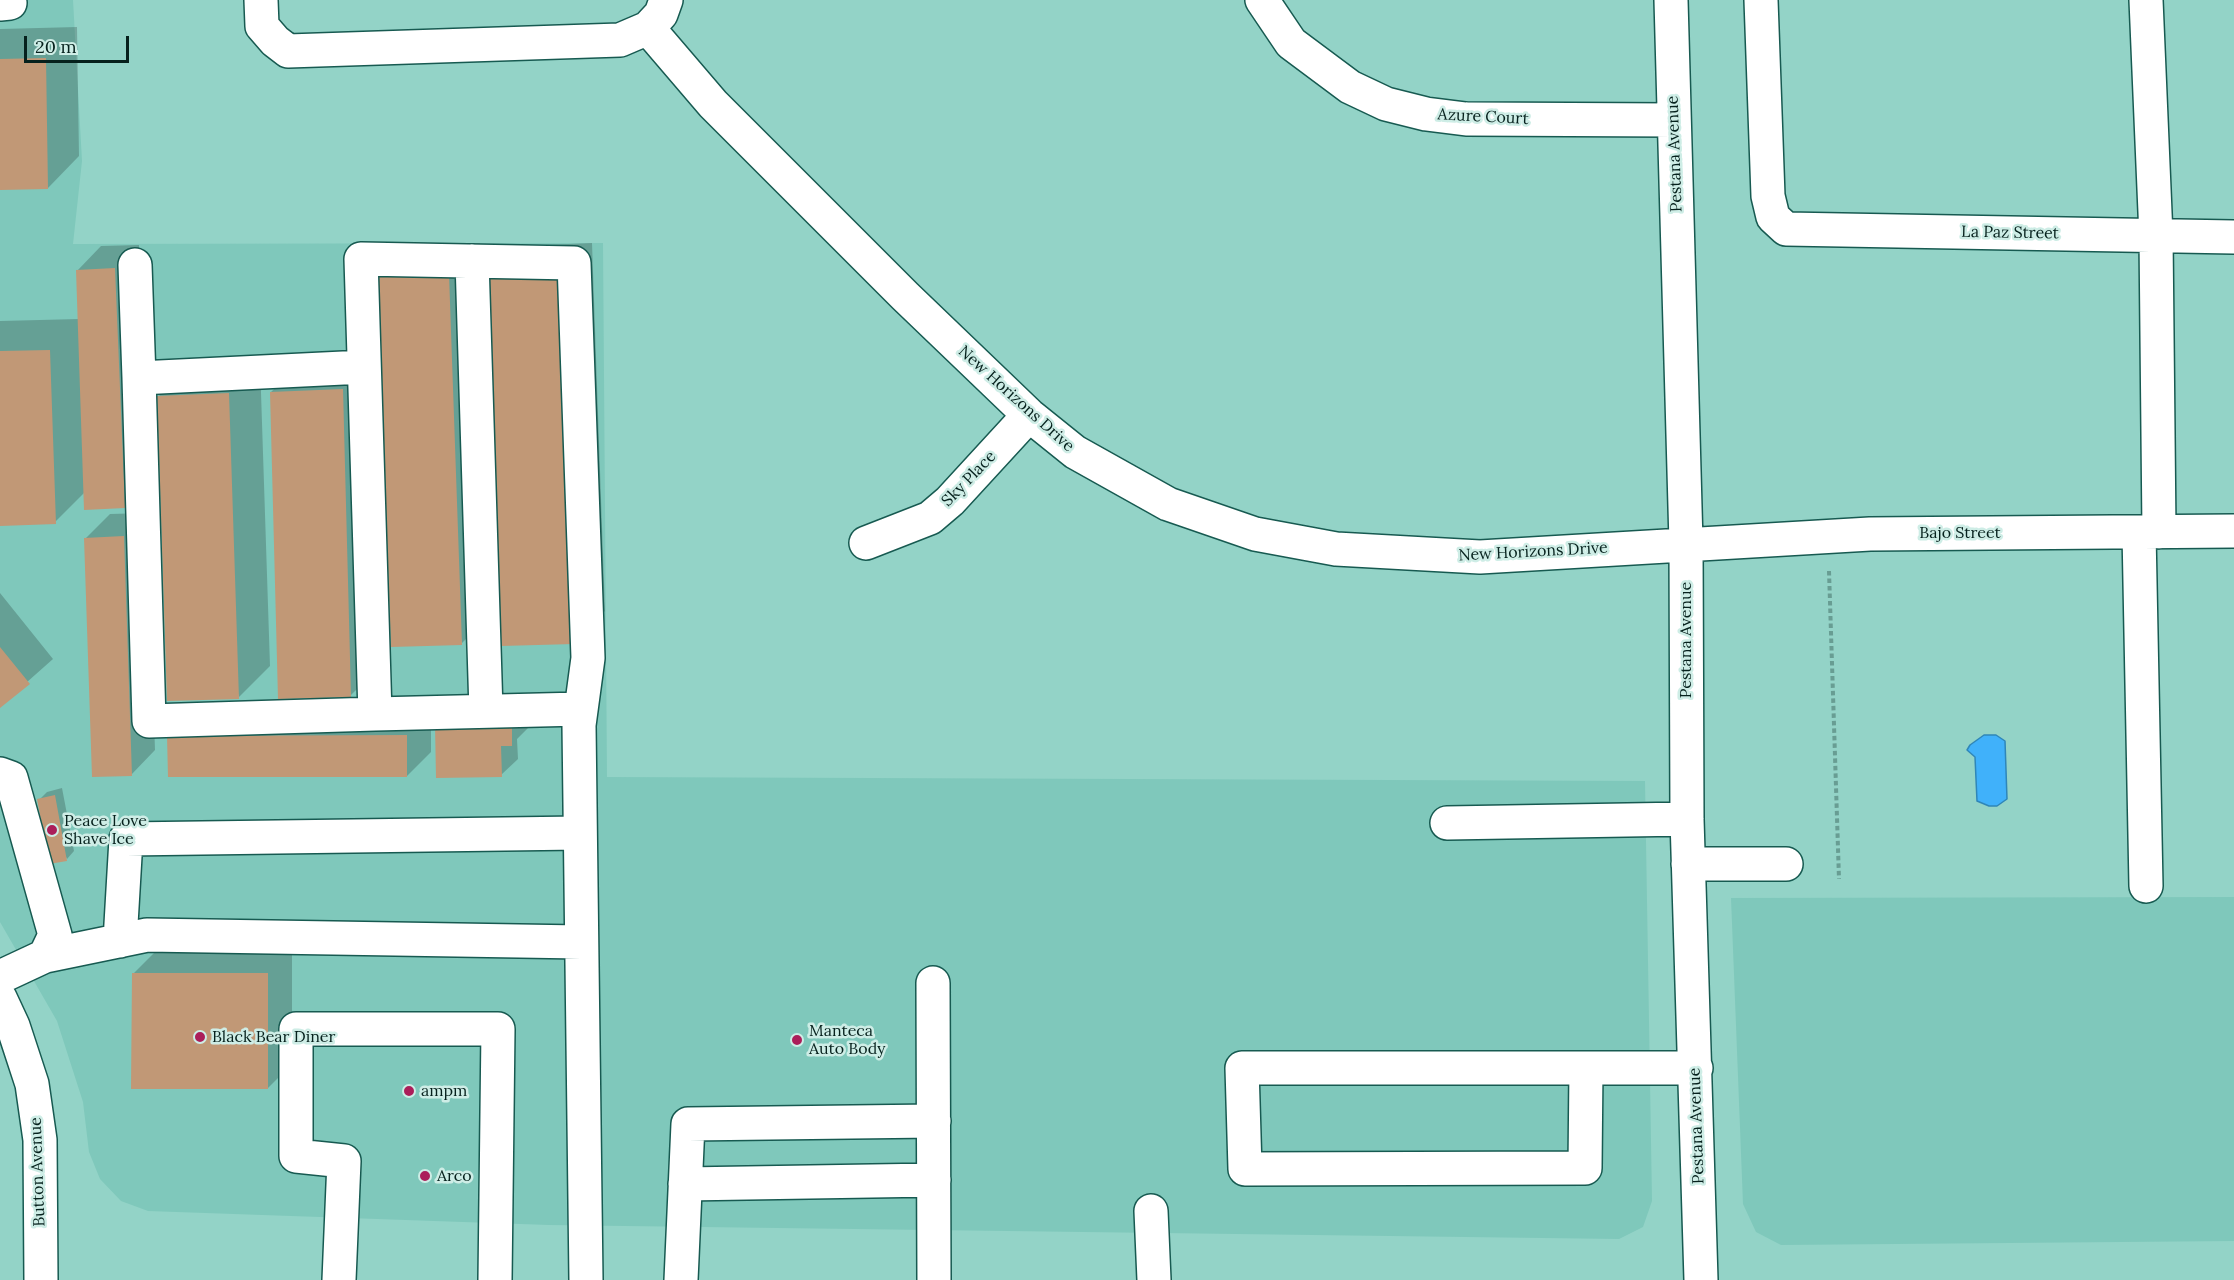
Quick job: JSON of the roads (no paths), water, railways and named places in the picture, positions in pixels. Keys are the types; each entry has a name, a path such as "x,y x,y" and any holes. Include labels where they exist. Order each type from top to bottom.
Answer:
{"street":[{"path":"261,0 262,26 275,41 288,51 620,40 648,28 662,14 666,0"},
{"name":"Azure Court","path":"1262,0 1291,43 1350,87 1386,104 1426,114 1466,119 1674,120"},
{"name":"Pestana Avenue","path":"1671,0 1686,543 1688,864 1701,1280"},
{"name":"La Paz Street","path":"1761,0 1768,196 1773,218 1786,228 2234,237"},
{"path":"2146,0 2156,236 2149,532 2146,886"},
{"name":"New Horizons Drive","path":"648,28 713,104 905,296 1029,415 1075,453 1168,504 1255,534 1324,547 1480,557 1686,543"},
{"path":"375,714 361,260 574,263 588,658 579,725 586,1280"},
{"path":"472,261 486,711"},
{"path":"135,265 149,721 581,708"},
{"path":"139,378 364,367"},
{"name":"Sky Place","path":"866,543 930,518 950,501 1029,415"},
{"name":"Bajo Street","path":"1686,543 1870,534 2234,531"},
{"path":"0,774 11,778 55,935 45,956"},
{"path":"1447,823 1687,819"},
{"path":"120,941 126,838 580,833"},
{"path":"1688,864 1786,864"},
{"path":"0,977 45,956 147,935 581,942"},
{"path":"933,983 934,1280"},
{"name":"Button Avenue","path":"0,998 13,1026 32,1084 40,1140 41,1280"},
{"path":"339,1280 344,1161 296,1156 296,1029 498,1029 495,1280"},
{"path":"1586,1068 1585,1168 1245,1169 1242,1068 1586,1068 1696,1068"},
{"path":"681,1280 688,1124 934,1121"},
{"path":"685,1184 934,1180"},
{"path":"1151,1211 1154,1280"}],"water":[{"path":"1984,735 1996,735 2005,741 2007,799 1997,806 1989,806 1977,801 1975,757 1967,750"}],"place":[{"name":"Peace Love Shave Ice","path":"52,830"},
{"name":"Black Bear Diner","path":"200,1037"},
{"name":"Manteca Auto Body","path":"797,1040"},
{"name":"ampm","path":"409,1091"},
{"name":"Arco","path":"425,1176"}]}
